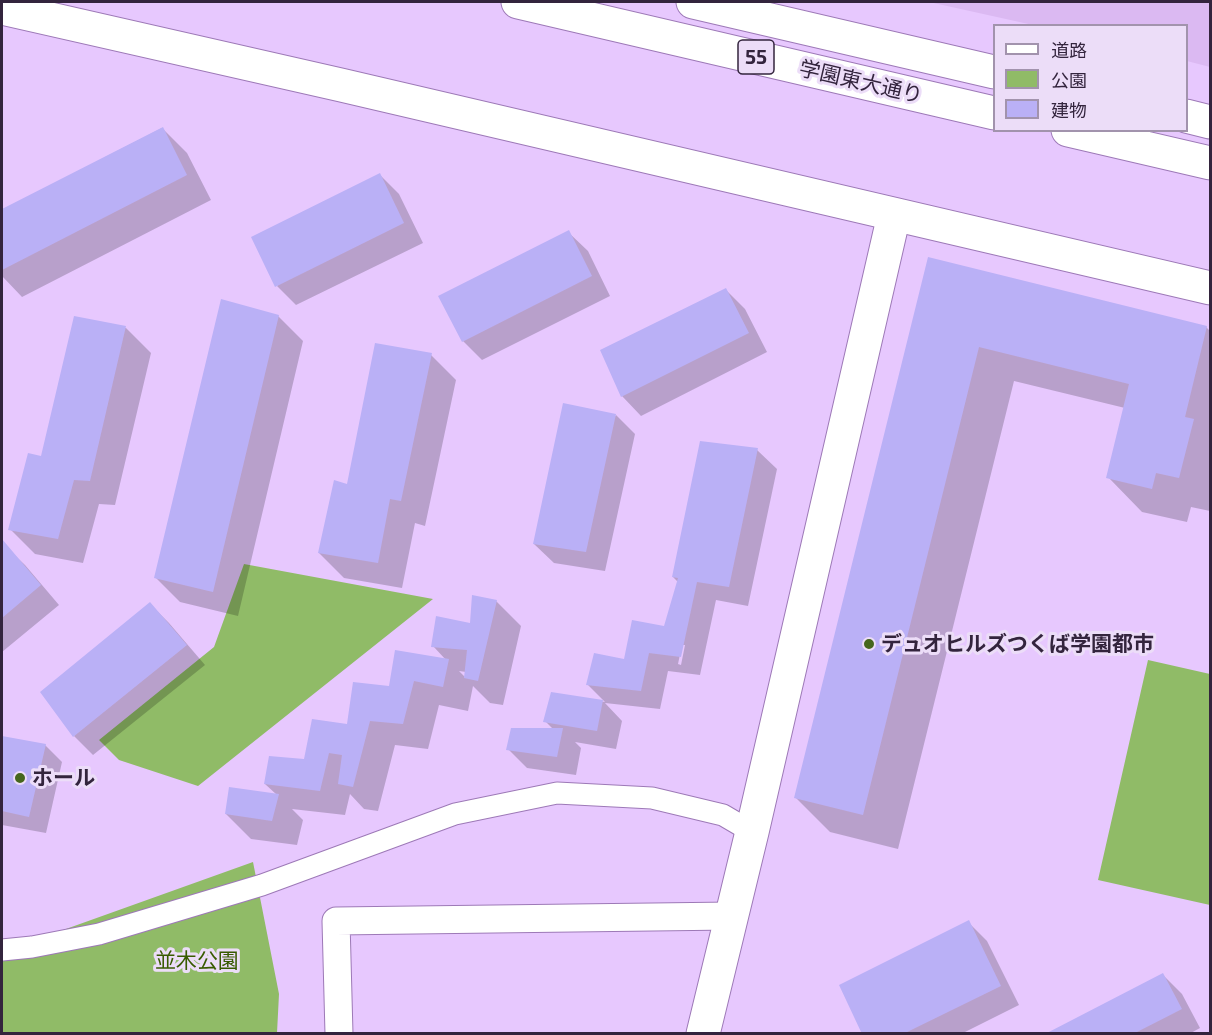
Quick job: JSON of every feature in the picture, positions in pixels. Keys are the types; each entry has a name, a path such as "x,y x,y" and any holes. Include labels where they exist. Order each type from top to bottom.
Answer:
{"street":[{"name":"学園東大通り","path":"518,2 993,113"},
{"name":"学園東大通り","path":"693,2 993,72"},
{"path":"2,8 1210,288"},
{"path":"1188,116 1210,122"},
{"path":"1077,132 1210,163"},
{"path":"703,1034 752,832 894,215"},
{"path":"2,950 32,947 99,934 262,885 455,814 557,793 652,798 723,815 752,832"},
{"path":"339,1034 336,921 732,916"}],"shaded area":[{"path":"929,2 1210,2 1210,67 1188,61 1188,24 1028,24"}],"green space":[{"path":"244,564 433,599 198,786 119,760 99,740 214,647"},
{"path":"1148,660 1210,674 1210,905 1098,880"},
{"name":"並木公園","path":"253,862 279,994 277,1033 2,1034 2,945 24,944"}],"building":[{"path":"163,127 187,175 2,270 2,209"},
{"path":"380,173 404,223 275,287 251,237"},
{"path":"569,230 592,276 462,342 438,296"},
{"name":"デュオヒルズつくば学園都市","path":"928,257 1207,326 1185,417 1194,419 1179,478 1156,473 1152,489 1106,478 1129,384 979,347 863,815 794,798"},
{"path":"726,288 749,333 621,397 600,350"},
{"path":"221,299 279,315 213,592 154,578"},
{"path":"74,316 126,326 90,481 74,480 58,539 8,530 28,453 41,456"},
{"path":"375,343 432,353 401,501 390,499 378,563 318,553 334,480 347,484"},
{"path":"563,403 616,414 586,552 533,544"},
{"path":"700,441 758,448 729,587 697,582 681,657 649,653 641,691 586,685 594,653 624,659 632,620 664,626 678,578 672,577"},
{"path":"2,539 41,585 2,618"},
{"path":"472,595 497,600 478,681 464,678 467,650 431,647 436,616 470,623"},
{"path":"150,602 187,645 73,737 40,692"},
{"path":"395,650 449,659 443,687 414,681 403,724 370,721 353,787 338,784 342,755 329,753 320,791 264,784 269,756 304,759 312,719 347,724 353,682 389,686"},
{"path":"551,692 603,700 597,731 543,722"},
{"path":"511,728 563,728 557,757 506,750"},
{"name":"ホール","path":"2,736 46,744 29,817 2,811"},
{"path":"229,787 279,794 272,821 225,814"},
{"path":"969,920 1001,986 903,1034 862,1034 839,985"},
{"path":"1163,973 1182,1009 1133,1034 1045,1034"}],"place":[{"name":"デュオヒルズつくば学園都市","path":"869,644"},
{"name":"ホール","path":"20,778"}]}
